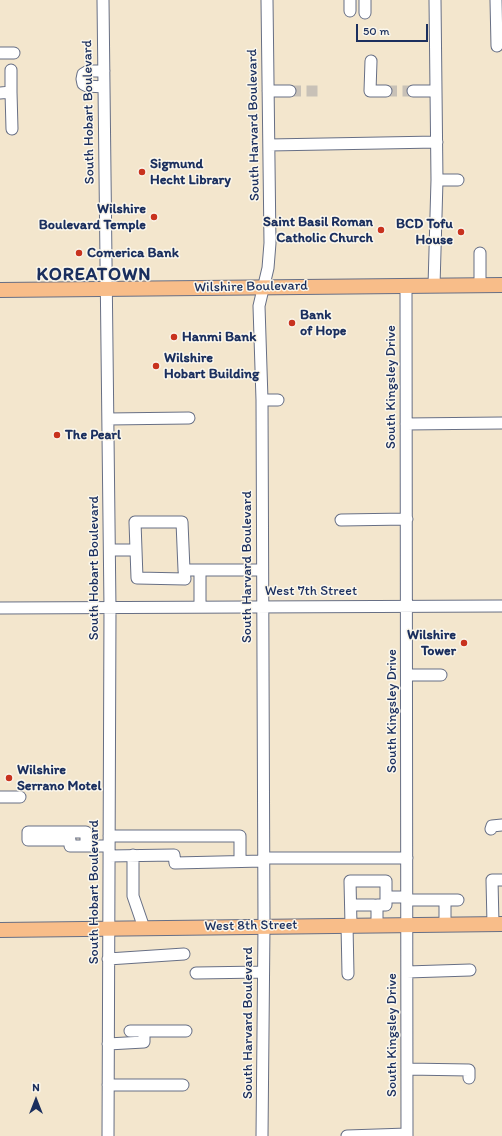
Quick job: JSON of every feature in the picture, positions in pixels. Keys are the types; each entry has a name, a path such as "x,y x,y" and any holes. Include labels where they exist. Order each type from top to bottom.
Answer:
{"main road":[{"name":"Wilshire Boulevard","path":"0,290 264,286 406,287 502,285"},
{"name":"West 8th Street","path":"0,930 498,924"}],"street":[{"name":"South Hobart Boulevard","path":"103,0 110,550 108,1136"},
{"name":"South Harvard Boulevard","path":"262,1136 264,926 261,607 262,400 259,306 264,286 270,243 267,0"},
{"path":"365,0 365,13"},
{"path":"434,286 437,180 435,0"},
{"path":"496,0 497,46"},
{"path":"0,53 14,53"},
{"path":"371,61 370,91 386,91"},
{"path":"11,70 12,129"},
{"path":"104,71 88,71 83,74 82,79 82,84 87,86 104,87"},
{"path":"268,91 290,91"},
{"path":"413,91 436,91"},
{"path":"0,92 12,92"},
{"path":"269,145 437,142"},
{"path":"437,180 458,180"},
{"path":"480,252 480,285"},
{"name":"South Kingsley Drive","path":"406,287 407,1135"},
{"path":"262,400 278,400"},
{"path":"108,419 189,418"},
{"path":"406,424 502,423"},
{"path":"341,520 407,519"},
{"path":"135,522 182,522 184,570 185,579 137,578 135,522"},
{"path":"110,550 136,550"},
{"path":"184,570 261,570"},
{"path":"200,570 200,607"},
{"name":"West 7th Street","path":"0,608 502,606"},
{"path":"407,675 441,675"},
{"path":"0,798 20,797"},
{"path":"490,829 492,826 502,825"},
{"path":"86,846 86,832 28,832 28,840 70,840 70,846 86,846 109,846 240,836 240,861"},
{"path":"109,846 133,855 174,855 175,863 263,859 407,858"},
{"path":"133,855 133,896 144,928"},
{"path":"498,924 492,880 502,880"},
{"path":"364,904 386,905 386,881 350,881 364,904 377,925"},
{"path":"386,897 458,900"},
{"path":"445,900 445,924"},
{"path":"348,974 349,925 364,904"},
{"path":"108,959 184,954"},
{"path":"407,972 470,970"},
{"path":"196,973 263,972"},
{"path":"130,1031 186,1031"},
{"path":"108,1044 144,1042 144,1031"},
{"path":"407,1069 469,1070 469,1078"},
{"path":"108,1085 183,1085"},
{"path":"347,1136 407,1135"}],"tunnel":[{"path":"290,91 320,91"},
{"path":"386,91 413,91"}],"place":[{"name":"Sigmund Hecht Library","path":"142,172"},
{"name":"Wilshire Boulevard Temple","path":"154,217"},
{"name":"Saint Basil Roman Catholic Church","path":"381,230"},
{"name":"BCD Tofu House","path":"461,232"},
{"name":"Comerica Bank","path":"79,253"},
{"name":"Bank of Hope","path":"292,323"},
{"name":"Hanmi Bank","path":"174,337"},
{"name":"Wilshire Hobart Building","path":"156,366"},
{"name":"The Pearl","path":"57,435"},
{"name":"Wilshire Tower","path":"464,643"},
{"name":"Wilshire Serrano Motel","path":"9,778"}],"district":[{"name":"KOREATOWN","path":"94,275"}]}
